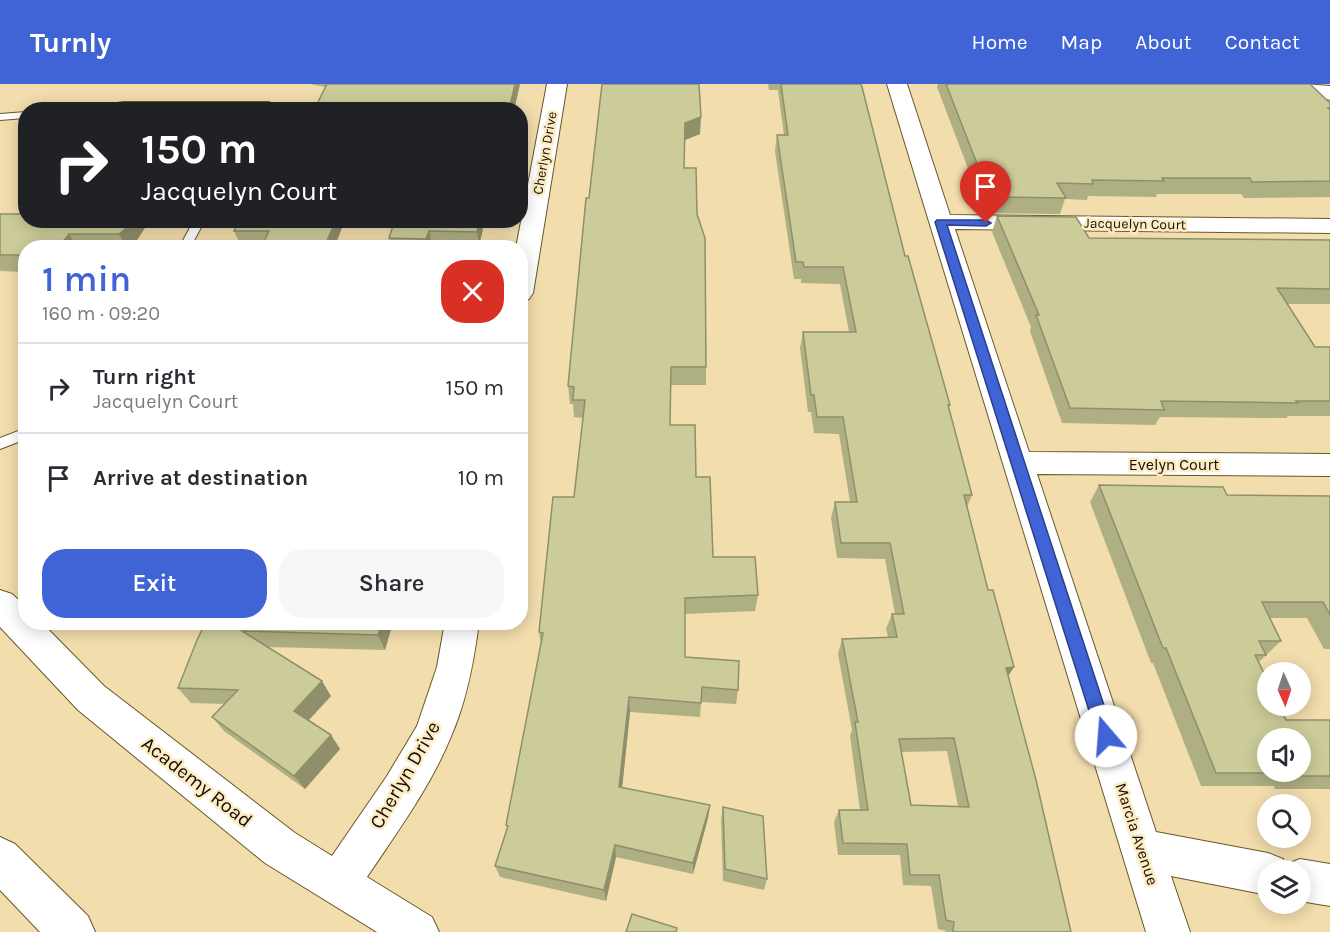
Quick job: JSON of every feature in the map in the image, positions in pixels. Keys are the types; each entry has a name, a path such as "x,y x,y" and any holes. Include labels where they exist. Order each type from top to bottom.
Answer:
{"highway":[{"path":"0,859 72,932"}],"street":[{"name":"Cherlyn Drive","path":"528,248 557,84"},
{"name":"Marcia Avenue","path":"897,84 1168,932"},
{"path":"1314,84 1330,94"},
{"name":"Jacquelyn Court","path":"940,222 1330,226"},
{"name":"Evelyn Court","path":"1018,463 1330,465"},
{"name":"Academy Road","path":"0,604 18,623"},
{"name":"Academy Road","path":"25,630 91,698 280,848 417,932"},
{"name":"Cherlyn Drive","path":"338,884 401,790 435,733 455,667 461,630"},
{"path":"1142,850 1257,872"},
{"path":"1311,882 1330,885"}],"lane":[{"path":"0,117 18,116"},
{"path":"0,444 18,436"}],"building":[{"path":"327,84 515,84 511,102 318,102"},
{"path":"602,84 699,84 701,117 685,123 684,168 696,168 697,214 705,238 706,367 671,367 670,425 695,425 696,477 710,477 713,557 755,557 758,595 685,598 685,657 739,661 738,690 702,687 701,703 629,697 619,787 710,805 693,863 615,845 604,890 495,866 508,826 506,825 543,633 539,632 553,497 574,497 585,400 573,400 574,387 568,386 586,198 589,198"},
{"path":"781,84 861,84 905,256 908,256 950,405 948,405 972,495 964,495 988,590 993,590 1014,667 1006,668 1036,780 1071,932 953,932 954,922 946,920 939,875 910,875 907,844 843,843 839,810 868,810 855,722 858,722 842,639 897,637 892,614 904,614 890,543 841,543 835,502 857,502 843,417 817,417 814,395 811,395 803,332 856,332 843,267 804,267 803,262 796,262 777,135 788,135","holes":["954,738 969,807 911,805 899,739"]},
{"path":"946,84 1310,84 1330,103 1330,108 1328,108 1330,110 1330,181 1252,182 1250,178 1162,178 1164,181 1092,180 1093,184 1057,183 1066,198 990,197"},
{"path":"0,214 18,214 18,228 125,228 119,234 69,234 64,240 18,240 18,255 0,255"},
{"path":"997,216 1076,217 1089,238 1330,240 1330,289 1277,288 1315,347 1330,347 1330,401 1296,401 1298,403 1161,401 1164,410 1070,408 1036,315 1039,315"},
{"path":"236,228 333,228 327,240 265,240 269,231 234,231"},
{"path":"392,228 478,228 477,232 429,231 426,239 389,238"},
{"path":"1099,485 1223,487 1227,495 1330,496 1330,615 1323,602 1262,602 1281,641 1259,641 1266,655 1255,655 1258,662 1257,716 1284,716 1286,720 1330,720 1330,776 1311,776 1311,728 1257,728 1257,773 1216,773 1166,648 1163,648"},
{"path":"202,630 380,630 378,635 242,631 322,681 294,711 331,735 294,776 212,717 238,690 178,688"},
{"path":"723,807 763,816 767,879 725,869"},
{"path":"632,914 677,928 676,932 626,932"}],"route":[{"path":"986,223 940,222 1106,736"}]}
